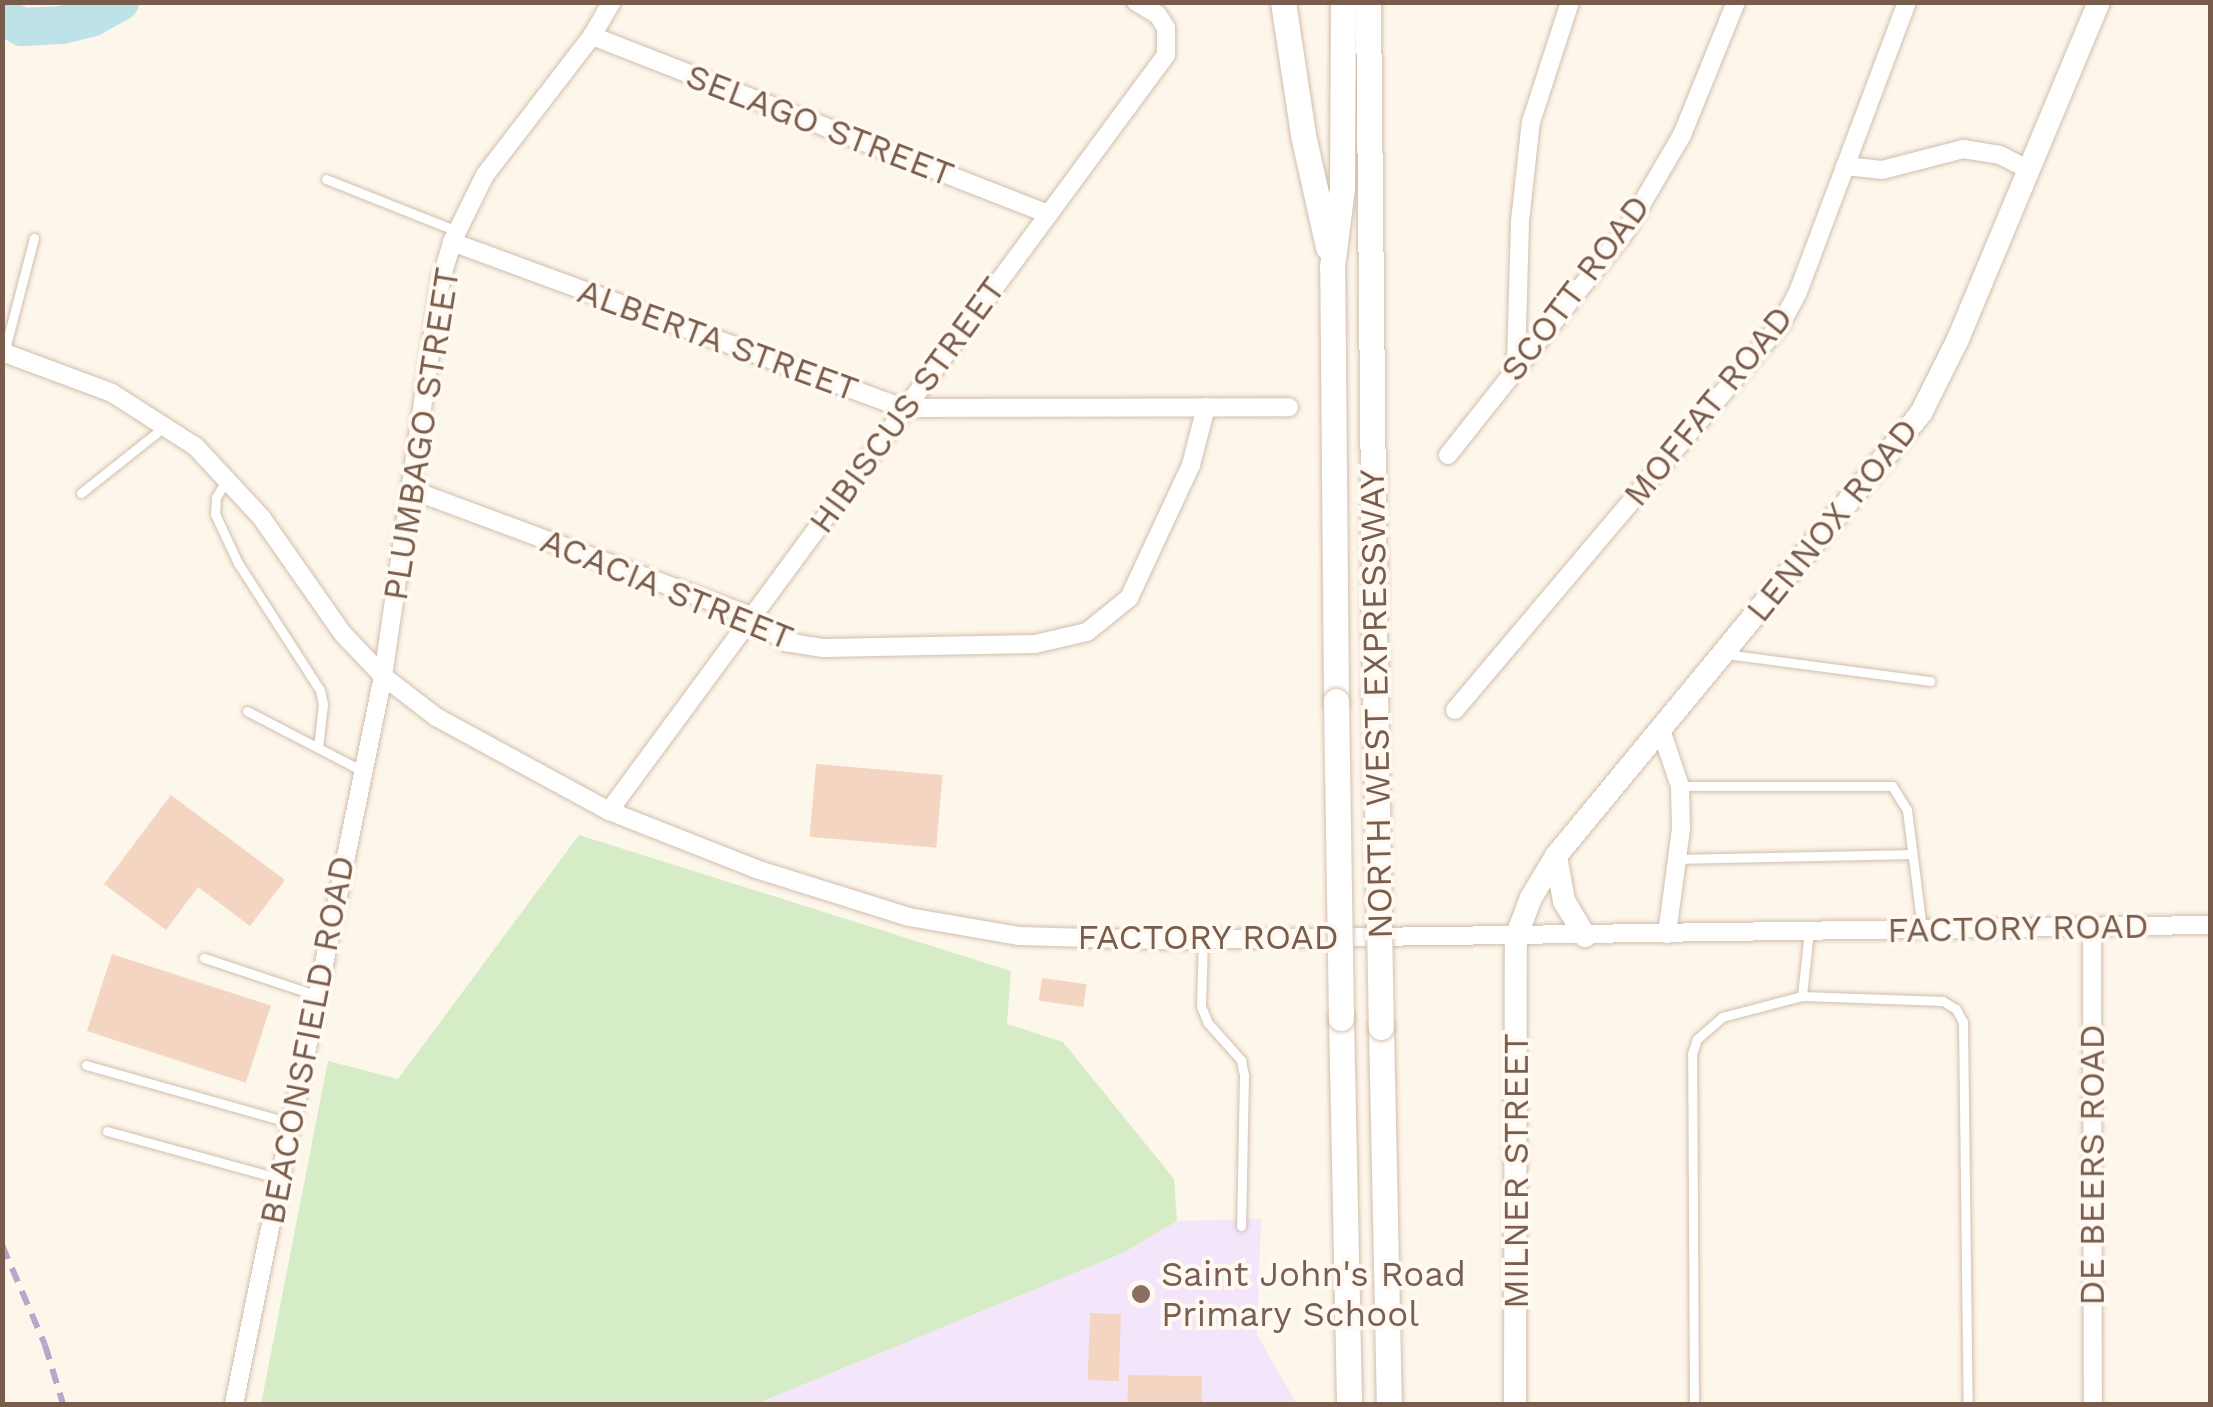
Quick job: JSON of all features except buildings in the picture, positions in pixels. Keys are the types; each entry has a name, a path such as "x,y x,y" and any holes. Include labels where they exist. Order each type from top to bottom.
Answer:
{"main road":[{"path":"1283,2 1304,135 1332,267"},
{"path":"1332,267 1342,188 1342,2"},
{"name":"NORTH WEST EXPRESSWAY","path":"1369,10 1375,692 1389,1404"},
{"name":"NORTH WEST EXPRESSWAY","path":"1332,267 1350,1404"}],"street":[{"name":"PLUMBAGO STREET","path":"383,676 435,308 454,236 485,174 592,36 612,2"},
{"name":"HIBISCUS STREET","path":"610,811 1166,55 1166,28 1158,16 1136,2"},
{"path":"1516,365 1520,221 1531,122 1570,2"},
{"name":"SCOTT ROAD","path":"1448,454 1627,229 1688,122 1736,2"},
{"name":"MOFFAT ROAD","path":"1455,710 1782,324 1907,2"},
{"name":"LENNOX ROAD","path":"1516,937 1531,898 1556,856 1921,413 2030,170 2099,2"},
{"name":"SELAGO STREET","path":"592,36 1048,214"},
{"path":"1846,166 1882,170 1963,148 2000,155 2030,170"},
{"name":"ALBERTA STREET","path":"454,236 903,408 1289,407"},
{"name":"FACTORY ROAD","path":"4,352 112,393 166,425 228,478 343,634 383,676 436,717 610,811 773,874 927,920 1019,936 1203,939 2210,925"},
{"name":"ACACIA STREET","path":"412,490 753,617 785,642 824,648 1034,644 1087,632 1112,615 1140,579 1191,465 1206,407"},
{"name":"BEACONSFIELD ROAD","path":"234,1404 383,676"},
{"path":"1661,730 1680,786 1678,859 1666,934"},
{"path":"1556,856 1564,902 1585,936"},
{"name":"DE BEERS ROAD","path":"2092,926 2092,1404"},
{"name":"MILNER STREET","path":"1515,1404 1516,937"}],"lane":[{"path":"326,179 454,236"},
{"path":"4,352 34,238"},
{"path":"81,493 166,425"},
{"path":"228,478 216,497 215,514 238,563 320,690 323,704 318,748"},
{"path":"1723,653 1930,681"},
{"path":"247,711 361,770"},
{"path":"1680,786 1892,786 1907,810 1922,929"},
{"path":"1678,859 1911,854"},
{"path":"1802,996 1809,932"},
{"path":"1203,939 1201,1006 1208,1023 1235,1050 1244,1075 1241,1226"},
{"path":"204,958 316,995"},
{"path":"1694,1404 1692,1054 1697,1039 1722,1017 1802,996 1943,1001 1956,1009 1963,1022 1968,1404"},
{"path":"86,1065 292,1124"},
{"path":"106,1132 281,1179"}],"shaded area":[{"name":"Saint John's Road Primary School","path":"1261,1219 1257,1335 1297,1404 756,1404 1123,1253 1177,1221"}],"green space":[{"path":"579,835 1011,971 1007,1024 1063,1042 1174,1179 1177,1221 1123,1253 756,1404 261,1404 328,1061 398,1079"}],"waterway":[{"path":"2,16 22,27 62,25 93,17 120,2"}],"railway":[{"path":"2,1245 45,1345 63,1404"}],"place":[{"name":"Saint John's Road Primary School","path":"1141,1294"}]}
